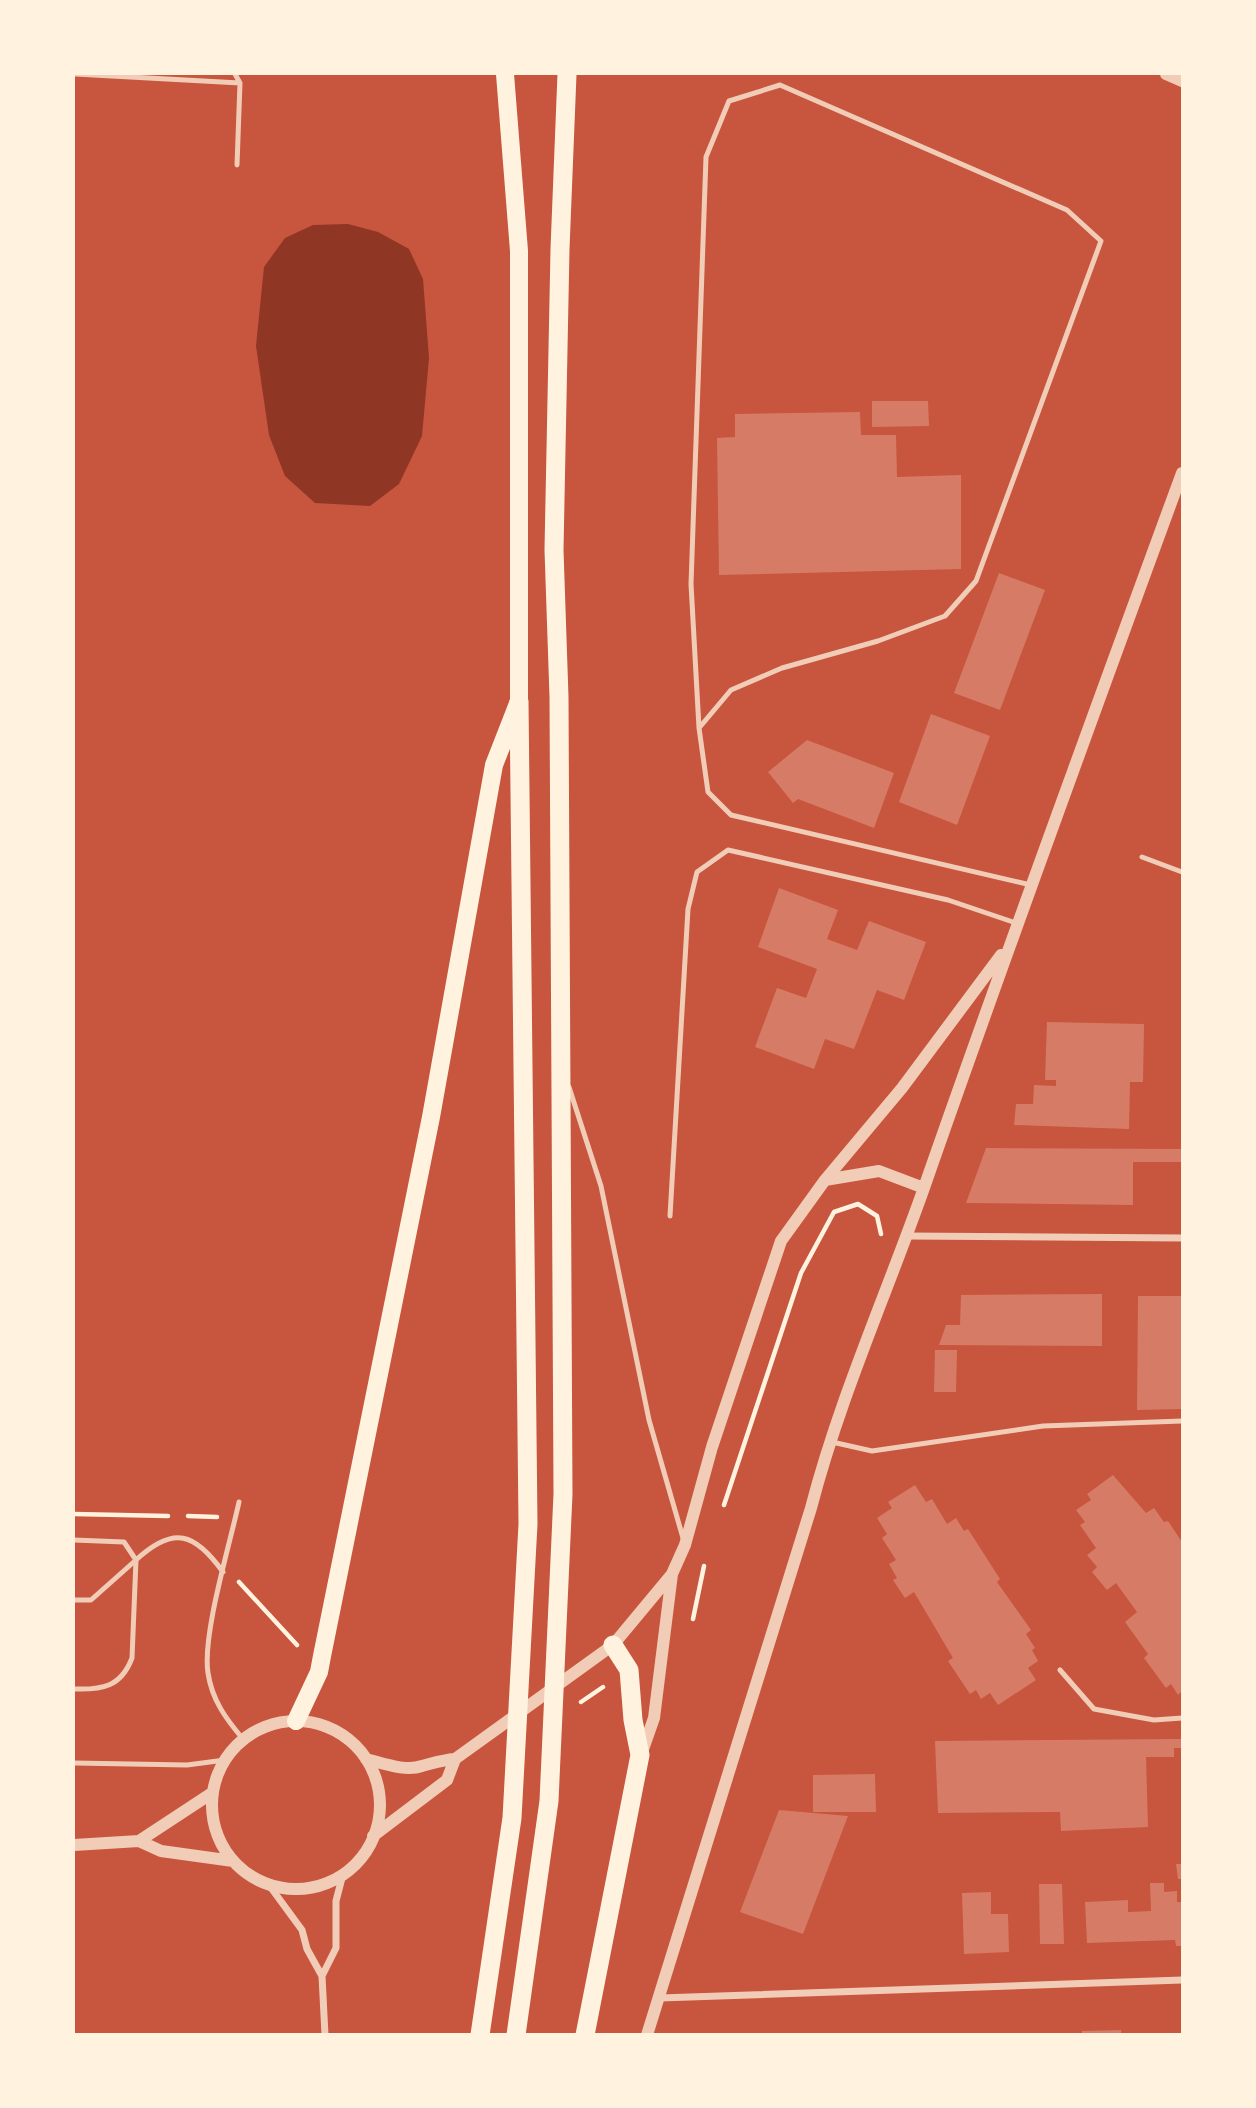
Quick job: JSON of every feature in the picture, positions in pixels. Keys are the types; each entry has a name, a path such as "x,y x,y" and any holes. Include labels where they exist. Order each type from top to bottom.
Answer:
{"highway":[{"path":"516,2035 550,1787 563,1494 559,697 554,550 559,262 567,74"},
{"path":"480,2035 512,1818 528,1524 519,701"},
{"path":"585,2035 640,1755 633,1720 629,1670 612,1645"}],"main road":[{"path":"296,1721 319,1672 431,1117 494,765 519,701 519,251 505,74"}],"street":[{"path":"1166,74 1182,80"},
{"path":"647,2035 829,1441 907,1236 1016,923 1182,473"},
{"path":"640,1755 654,1718 673,1574 685,1545 712,1447 781,1241 825,1180 902,1088 1009,944"},
{"path":"825,1180 879,1171 924,1188"},
{"path":"907,1236 1182,1238"},
{"path":"373,1836 447,1780 455,1759 612,1645 673,1574"},
{"path":"296,1721 322,1725 344,1736 366,1759 375,1776 380,1801 378,1825 368,1848 343,1874 312,1888 290,1889 269,1885 249,1875 233,1861 215,1830 212,1794 225,1760 243,1739 268,1726 296,1721"},
{"path":"366,1759 408,1768 423,1766 433,1760 455,1759"},
{"path":"139,1841 212,1794"},
{"path":"74,1845 139,1841 161,1851 233,1861"},
{"path":"322,1976 336,1948 337,1901 343,1874"},
{"path":"269,1885 302,1930 307,1949 322,1976 325,2035"},
{"path":"660,1998 1182,1980"}],"lane":[{"path":"75,74 240,83"},
{"path":"235,74 240,83 237,165"},
{"path":"699,727 731,690 782,668 878,640 945,616 976,581 1101,241 1067,211 780,85 729,101 706,157 691,584 699,727 708,792 731,816 1031,885"},
{"path":"670,1216 688,909 697,872 728,850 948,901 1016,923"},
{"path":"1142,857 1182,872"},
{"path":"562,1066 601,1186 649,1420 685,1545"},
{"path":"829,1441 872,1451 1043,1426 1182,1421"},
{"path":"239,1502 210,1639 207,1671 222,1715 243,1739"},
{"path":"74,1600 91,1600 152,1545 168,1538 186,1537 206,1549 223,1572"},
{"path":"74,1540 124,1542 136,1560 132,1658 126,1672 114,1684 101,1690 74,1689"},
{"path":"1060,1670 1094,1709 1154,1720 1182,1718"},
{"path":"74,1763 187,1765 225,1760"}],"path":[{"path":"720,1515 801,1273 834,1212 858,1203 877,1216 882,1237"},
{"path":"74,1514 170,1516"},
{"path":"184,1516 225,1517"},
{"path":"662,1645 693,1621 707,1553"},
{"path":"236,1580 304,1654"},
{"path":"594,1693 629,1670"}],"shaded area":[{"path":"348,224 378,232 409,249 423,279 429,358 422,436 399,484 370,506 315,503 285,476 269,435 256,346 264,267 285,238 313,225"}],"building":[{"path":"872,401 928,401 929,426 872,427"},
{"path":"860,412 861,435 896,435 897,477 961,475 961,569 719,575 717,438 735,437 735,414"},
{"path":"999,573 1045,590 1000,710 954,693"},
{"path":"931,714 990,736 957,825 899,802"},
{"path":"807,740 894,773 874,828 798,799 793,803 768,772"},
{"path":"779,888 838,910 827,939 857,950 869,921 926,942 904,1000 877,990 854,1049 825,1039 814,1069 755,1047 777,988 806,998 817,969 758,947"},
{"path":"1047,1022 1144,1024 1143,1082 1130,1082 1129,1129 1014,1125 1016,1104 1033,1104 1034,1085 1056,1086 1056,1080 1045,1080"},
{"path":"986,1148 1182,1149 1182,1162 1133,1162 1133,1205 966,1203"},
{"path":"1102,1294 1102,1346 939,1345 946,1325 960,1325 961,1295"},
{"path":"1138,1296 1182,1296 1182,1409 1137,1410"},
{"path":"935,1350 957,1350 956,1392 934,1392"},
{"path":"1113,1475 1146,1513 1154,1508 1164,1522 1168,1521 1182,1542 1182,1691 1178,1695 1171,1684 1166,1688 1144,1658 1148,1654 1125,1622 1137,1612 1116,1583 1107,1590 1092,1572 1097,1567 1087,1555 1096,1548 1080,1525 1085,1522 1076,1510 1091,1500 1087,1494"},
{"path":"915,1485 926,1502 932,1499 947,1524 956,1518 964,1531 968,1529 1000,1579 997,1582 1031,1630 1026,1634 1035,1648 1032,1650 1038,1661 1028,1668 1036,1680 998,1705 990,1693 981,1699 976,1690 970,1694 948,1661 953,1658 914,1592 905,1598 893,1580 897,1578 889,1564 896,1560 882,1538 887,1534 877,1518 892,1508 888,1502"},
{"path":"1181,1739 1181,1748 1174,1748 1174,1757 1146,1757 1148,1827 1061,1831 1060,1812 938,1813 935,1741"},
{"path":"875,1774 876,1812 813,1812 813,1775"},
{"path":"779,1810 848,1816 803,1934 740,1912"},
{"path":"1176,1864 1182,1864 1182,1879 1178,1879"},
{"path":"1150,1883 1164,1883 1164,1892 1177,1891 1177,1902 1182,1902 1182,1946 1176,1946 1175,1940 1087,1943 1085,1902 1128,1900 1128,1912 1151,1911"},
{"path":"1039,1884 1062,1884 1064,1944 1040,1944"},
{"path":"991,1892 991,1914 1008,1914 1009,1952 964,1954 962,1893"},
{"path":"1121,2030 1121,2035 1082,2035 1082,2031"}]}
